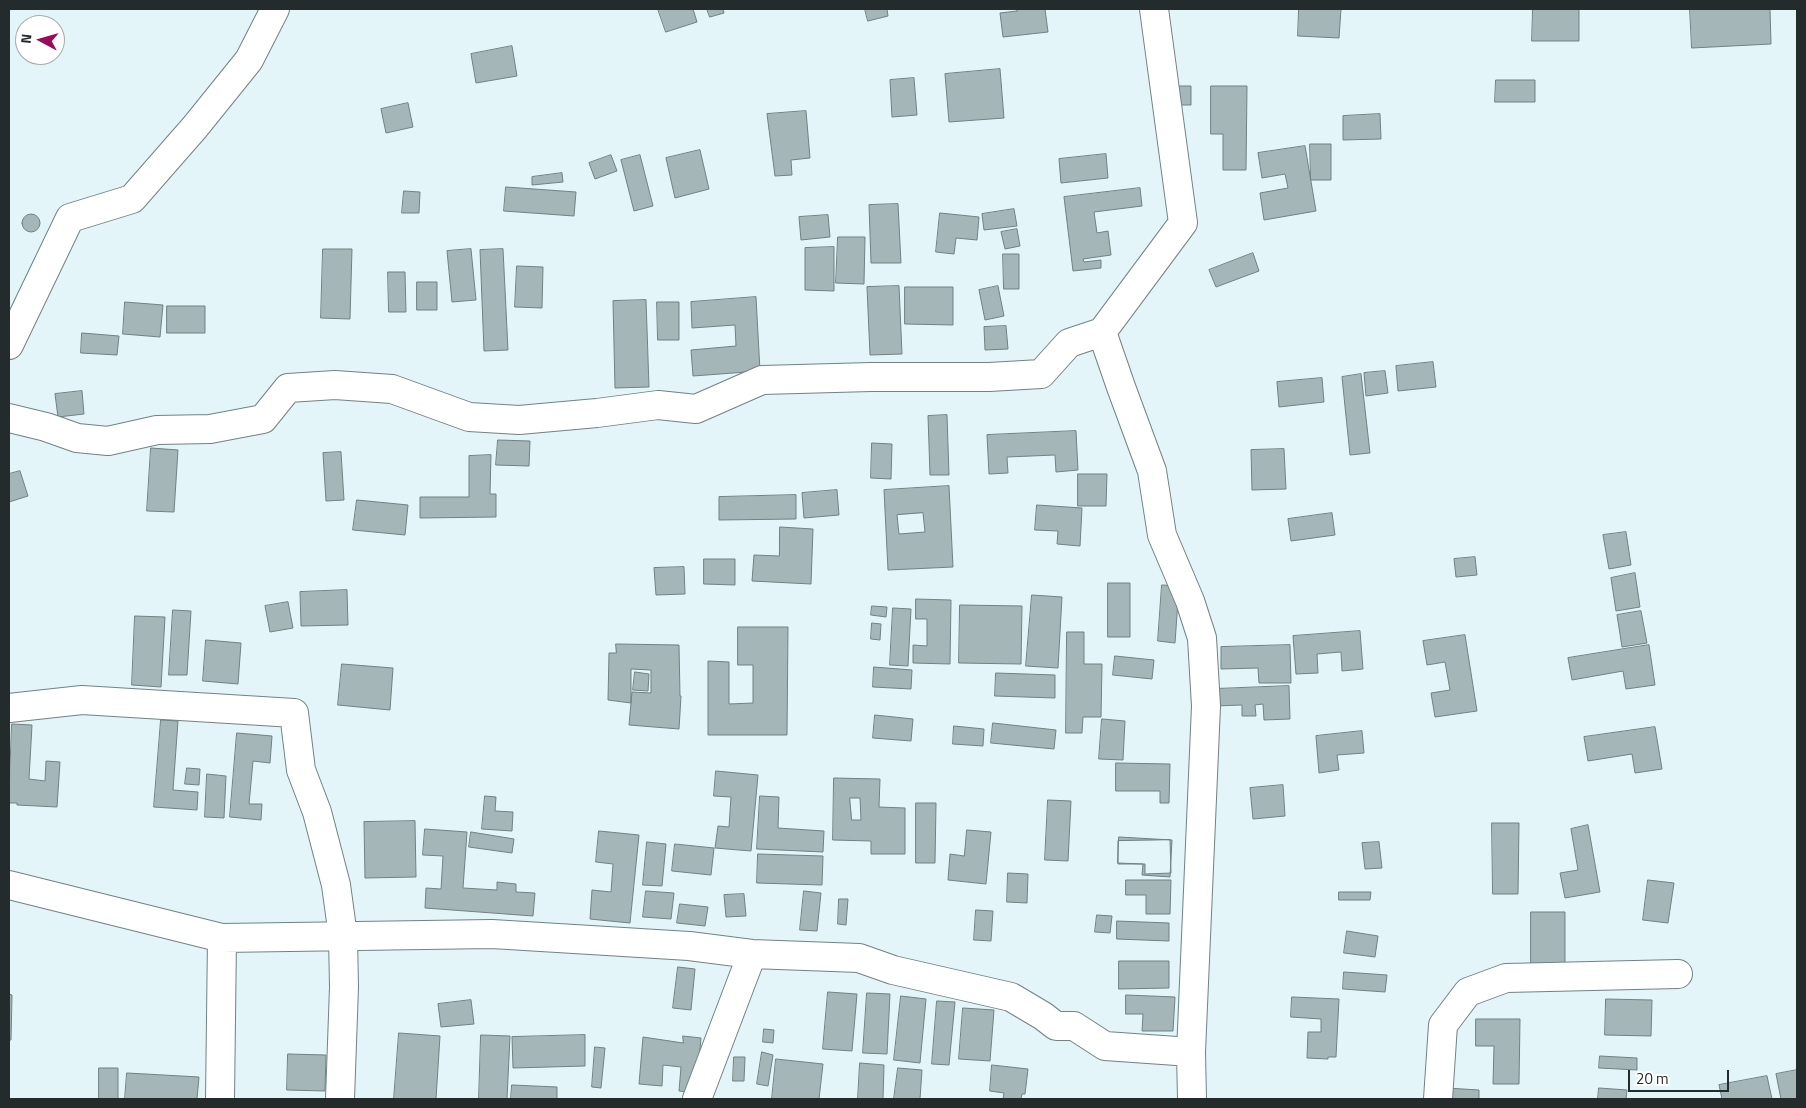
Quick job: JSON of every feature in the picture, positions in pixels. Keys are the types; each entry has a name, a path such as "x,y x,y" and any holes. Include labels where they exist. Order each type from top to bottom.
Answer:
{"street":[{"path":"9,345 70,218 132,199 195,127 249,60 275,9"},
{"path":"9,418 46,427 77,438 108,441 157,430 210,429 263,419 288,388 335,385 392,389 469,417 519,420 597,414 658,406 696,410 762,380 871,377 989,377 1042,374 1069,343 1102,332 1183,223 1154,9"},
{"path":"1102,332 1152,471 1162,535 1190,602 1202,638 1206,706 1191,1052 1192,1099"},
{"path":"9,708 82,700 294,713 300,770 317,812 336,885 343,936 344,1097"},
{"path":"9,885 222,938 492,934 689,946 752,954 859,958 893,970 1011,997 1056,1026 1074,1026 1105,1046 1191,1052"},
{"path":"220,1099 222,938"},
{"path":"697,1099 752,954"},
{"path":"1438,1099 1443,1025 1468,992 1506,978 1678,974"}],"building":[{"path":"658,9 693,9 697,22 666,32"},
{"path":"707,9 723,9 724,13 710,17"},
{"path":"865,9 887,9 888,16 868,21"},
{"path":"1016,9 1045,9 1048,32 1003,37 1000,13 1017,11"},
{"path":"1299,9 1341,9 1339,38 1298,36"},
{"path":"1533,9 1579,9 1579,41 1532,41"},
{"path":"1690,9 1770,9 1771,44 1692,48"},
{"path":"512,46 517,76 476,83 471,54"},
{"path":"1000,69 1004,118 949,122 945,74"},
{"path":"914,78 917,115 892,117 890,80"},
{"path":"1496,80 1535,80 1535,102 1495,102"},
{"path":"1178,86 1191,86 1191,105 1178,105"},
{"path":"1211,86 1247,86 1246,170 1223,170 1223,134 1211,134"},
{"path":"408,103 413,127 386,133 381,109"},
{"path":"806,111 810,158 791,160 792,175 775,176 767,114"},
{"path":"1380,114 1381,139 1343,140 1343,116"},
{"path":"1310,144 1331,144 1331,180 1311,180"},
{"path":"1305,146 1316,211 1264,220 1260,193 1288,188 1285,174 1262,178 1258,153"},
{"path":"700,150 709,189 675,198 666,158"},
{"path":"1106,154 1108,178 1061,183 1059,159"},
{"path":"611,155 617,171 595,179 589,163"},
{"path":"640,155 653,206 634,211 621,160"},
{"path":"562,173 563,182 532,185 532,177"},
{"path":"506,187 576,192 574,216 504,211"},
{"path":"1140,188 1142,206 1094,212 1097,233 1108,231 1111,255 1083,259 1084,262 1101,260 1101,268 1073,271 1064,197"},
{"path":"404,191 420,192 419,213 402,213"},
{"path":"898,204 901,263 871,263 869,205"},
{"path":"1014,209 1017,226 984,230 982,214"},
{"path":"940,213 979,217 977,240 956,238 954,254 936,252"},
{"path":"31,214 37,217 40,223 37,229 31,232 25,229 22,223 25,217"},
{"path":"828,215 830,237 801,240 799,217"},
{"path":"1017,229 1020,246 1005,249 1001,232"},
{"path":"838,237 865,237 864,284 836,283"},
{"path":"834,247 834,291 805,290 805,248"},
{"path":"323,249 352,249 350,319 321,318"},
{"path":"471,249 476,300 452,302 447,251"},
{"path":"503,249 508,350 484,351 480,250"},
{"path":"1253,253 1259,271 1216,287 1209,270"},
{"path":"1003,254 1019,254 1019,289 1004,289"},
{"path":"517,266 543,267 542,308 515,307"},
{"path":"388,272 405,272 406,312 389,312"},
{"path":"417,282 437,282 437,310 417,310"},
{"path":"899,286 902,354 870,355 867,287"},
{"path":"998,286 1004,316 985,320 979,290"},
{"path":"905,287 953,287 953,325 905,324"},
{"path":"756,297 760,371 693,376 691,350 736,346 735,325 692,328 691,302"},
{"path":"646,300 649,387 615,388 613,301"},
{"path":"125,302 163,305 160,337 123,334"},
{"path":"657,302 679,302 679,340 658,340"},
{"path":"167,306 205,306 205,333 167,333"},
{"path":"1006,326 1008,349 985,350 984,327"},
{"path":"82,333 119,336 117,355 81,353"},
{"path":"1433,362 1436,387 1398,391 1396,366"},
{"path":"1385,371 1388,393 1366,396 1364,373"},
{"path":"1361,374 1370,453 1350,455 1342,377"},
{"path":"1322,378 1324,402 1279,407 1277,382"},
{"path":"82,391 84,414 58,417 55,394"},
{"path":"947,415 949,475 930,475 928,416"},
{"path":"1076,431 1078,470 1056,472 1055,455 1007,457 1008,473 989,474 987,435"},
{"path":"498,440 530,441 529,466 496,465"},
{"path":"872,443 892,444 891,479 871,478"},
{"path":"151,448 178,450 174,512 147,511"},
{"path":"1284,449 1286,489 1252,490 1251,450"},
{"path":"341,452 344,500 326,501 323,453"},
{"path":"491,455 490,494 496,494 496,517 420,518 420,497 469,497 469,456"},
{"path":"20,471 28,496 9,502 9,474"},
{"path":"1078,474 1107,474 1106,506 1078,506"},
{"path":"949,486 953,567 888,570 884,490","holes":["923,513 925,532 899,534 897,515"]},
{"path":"837,490 839,515 804,518 802,493"},
{"path":"796,495 796,519 719,520 719,497"},
{"path":"357,500 408,505 405,535 353,530"},
{"path":"1037,505 1082,508 1080,546 1057,544 1058,531 1035,530"},
{"path":"1332,513 1335,535 1291,541 1288,519"},
{"path":"780,527 813,529 811,584 752,581 754,555 779,556"},
{"path":"1626,532 1631,565 1609,569 1603,535"},
{"path":"1475,557 1477,575 1456,577 1454,559"},
{"path":"704,559 735,559 735,585 704,584"},
{"path":"684,567 685,594 656,595 654,568"},
{"path":"1635,573 1640,607 1616,611 1611,578"},
{"path":"1108,583 1130,583 1130,637 1108,637"},
{"path":"1162,585 1179,586 1175,643 1158,641"},
{"path":"347,590 348,625 301,626 300,592"},
{"path":"1032,595 1062,597 1058,668 1026,666"},
{"path":"916,599 951,600 950,664 913,663 913,645 927,646 927,619 916,619"},
{"path":"288,602 293,628 270,632 265,606"},
{"path":"960,605 1022,606 1021,664 959,663"},
{"path":"872,606 887,607 886,617 871,615"},
{"path":"893,608 911,609 908,666 890,665"},
{"path":"173,610 191,611 187,675 169,675"},
{"path":"1641,611 1647,643 1622,647 1617,615"},
{"path":"135,616 165,617 161,687 132,685"},
{"path":"872,623 881,624 880,640 871,639"},
{"path":"738,627 788,627 787,735 708,735 708,661 729,662 729,704 753,703 753,665 738,665"},
{"path":"1360,631 1363,669 1342,671 1341,652 1317,654 1318,673 1296,674 1293,636"},
{"path":"1067,632 1084,632 1084,664 1102,664 1101,717 1083,717 1082,733 1066,733"},
{"path":"1465,635 1477,711 1435,717 1431,693 1450,690 1445,662 1427,665 1423,641"},
{"path":"206,640 241,643 238,684 203,681"},
{"path":"616,644 679,645 681,696 679,729 629,725 631,703 608,700 609,653 616,653","holes":["631,669 651,670 651,693 632,692 631,703"]},
{"path":"1290,645 1291,683 1259,683 1258,668 1221,669 1221,647"},
{"path":"1649,645 1655,685 1626,689 1623,671 1572,680 1568,658"},
{"path":"1115,656 1154,660 1152,679 1113,675"},
{"path":"342,664 393,668 390,710 338,705"},
{"path":"874,667 912,670 911,689 873,687"},
{"path":"635,672 649,674 648,691 633,690"},
{"path":"996,673 1055,675 1055,698 995,696"},
{"path":"1289,686 1290,719 1264,720 1263,704 1255,705 1256,716 1242,716 1242,705 1215,706 1215,689"},
{"path":"875,715 913,719 911,741 873,738"},
{"path":"1102,719 1125,721 1123,760 1099,759"},
{"path":"161,720 178,721 173,790 198,792 197,810 154,807"},
{"path":"993,723 1056,730 1054,749 991,743"},
{"path":"12,724 32,725 29,779 45,781 46,761 60,762 57,807 9,803"},
{"path":"954,726 984,729 983,746 953,744"},
{"path":"1655,727 1662,769 1635,773 1632,754 1588,761 1584,737"},
{"path":"1362,731 1364,753 1337,755 1339,770 1319,773 1316,736"},
{"path":"237,733 272,736 270,763 253,761 249,804 262,804 261,820 230,817"},
{"path":"1116,763 1170,764 1169,803 1160,803 1160,791 1116,791"},
{"path":"187,768 200,769 199,785 185,784"},
{"path":"716,771 758,775 751,851 715,848 718,826 729,827 731,797 714,796"},
{"path":"207,774 226,776 224,818 205,817"},
{"path":"834,778 880,779 879,807 905,808 905,854 871,854 871,841 833,840","holes":["850,798 860,798 861,820 852,820"]},
{"path":"1283,785 1285,816 1253,819 1250,788"},
{"path":"485,796 496,797 495,811 513,812 512,831 482,829"},
{"path":"760,796 779,797 778,828 824,831 823,852 757,849"},
{"path":"1048,800 1071,801 1068,861 1045,860"},
{"path":"916,803 936,803 935,863 916,863"},
{"path":"415,821 416,877 365,878 364,822"},
{"path":"1492,823 1519,823 1518,894 1493,894"},
{"path":"1588,825 1600,892 1565,898 1560,873 1578,870 1571,829"},
{"path":"425,829 467,832 463,888 497,890 497,882 516,884 516,892 535,893 533,916 425,908 426,888 441,889 443,856 423,855"},
{"path":"967,830 991,832 986,884 948,880 950,854 964,856"},
{"path":"599,831 639,835 630,923 590,919 592,890 611,892 613,864 596,862"},
{"path":"471,832 514,839 512,853 469,847"},
{"path":"1119,837 1172,840 1170,877 1142,875 1143,864 1118,863"},
{"path":"1170,840 1171,873 1145,874 1145,864 1118,864 1118,841"},
{"path":"647,842 666,844 662,886 643,885"},
{"path":"1379,842 1382,868 1365,869 1362,843"},
{"path":"675,844 714,848 711,875 672,871"},
{"path":"758,854 823,856 822,885 757,883"},
{"path":"1008,873 1028,874 1027,903 1007,902"},
{"path":"1126,880 1171,880 1170,914 1146,914 1146,895 1126,895"},
{"path":"1648,880 1674,883 1668,923 1643,920"},
{"path":"646,891 674,893 671,919 643,917"},
{"path":"804,891 821,893 817,931 800,930"},
{"path":"1339,892 1371,892 1370,900 1339,900"},
{"path":"744,894 746,916 726,917 724,895"},
{"path":"839,899 848,899 846,925 838,924"},
{"path":"680,904 708,907 705,926 677,923"},
{"path":"976,910 993,911 991,941 974,940"},
{"path":"1531,912 1565,912 1565,966 1531,967"},
{"path":"1097,915 1112,916 1110,933 1095,932"},
{"path":"1117,921 1169,923 1169,941 1117,939"},
{"path":"1347,931 1378,936 1375,957 1344,953"},
{"path":"1119,961 1169,961 1169,988 1119,989"},
{"path":"678,967 695,969 691,1010 673,1008"},
{"path":"1344,972 1387,975 1385,992 1343,989"},
{"path":"828,992 857,994 852,1051 823,1049"},
{"path":"867,993 890,994 887,1054 863,1053"},
{"path":"9,994 12,995 11,1040 9,1040"},
{"path":"1126,995 1175,997 1173,1031 1142,1031 1143,1014 1126,1014"},
{"path":"901,996 926,999 920,1063 894,1060"},
{"path":"1292,997 1339,999 1336,1057 1328,1057 1328,1059 1307,1058 1308,1032 1321,1032 1321,1019 1291,1017"},
{"path":"1606,999 1652,1000 1651,1036 1605,1035"},
{"path":"471,1000 474,1024 441,1027 438,1004"},
{"path":"937,1001 955,1002 949,1065 932,1064"},
{"path":"963,1008 994,1010 990,1061 959,1059"},
{"path":"1476,1019 1520,1019 1519,1084 1493,1084 1494,1046 1476,1046"},
{"path":"764,1029 774,1030 773,1043 763,1042"},
{"path":"399,1033 440,1036 436,1099 394,1099"},
{"path":"481,1035 510,1036 507,1099 479,1099"},
{"path":"585,1035 585,1066 513,1068 512,1037"},
{"path":"683,1036 701,1038 696,1093 679,1091 681,1067 663,1065 662,1086 639,1084 643,1037 683,1043"},
{"path":"595,1047 605,1048 601,1088 592,1087"},
{"path":"762,1052 773,1055 768,1086 757,1084"},
{"path":"288,1054 326,1055 325,1091 287,1090"},
{"path":"1600,1056 1637,1058 1637,1070 1599,1068"},
{"path":"734,1057 745,1057 744,1081 733,1081"},
{"path":"776,1059 823,1064 819,1099 772,1099"},
{"path":"860,1063 884,1065 883,1099 858,1099"},
{"path":"992,1065 1028,1069 1025,1094 1022,1094 1021,1099 1003,1099 1004,1093 990,1091"},
{"path":"99,1068 118,1068 118,1099 99,1099"},
{"path":"898,1068 922,1070 920,1099 894,1099"},
{"path":"1797,1070 1797,1099 1781,1099 1776,1074"},
{"path":"127,1073 199,1077 197,1099 125,1099"},
{"path":"1767,1076 1772,1099 1722,1099 1719,1085"},
{"path":"512,1085 557,1087 557,1099 511,1099"},
{"path":"1447,1088 1479,1090 1479,1099 1446,1099"},
{"path":"1599,1088 1627,1090 1626,1099 1598,1099"}]}
